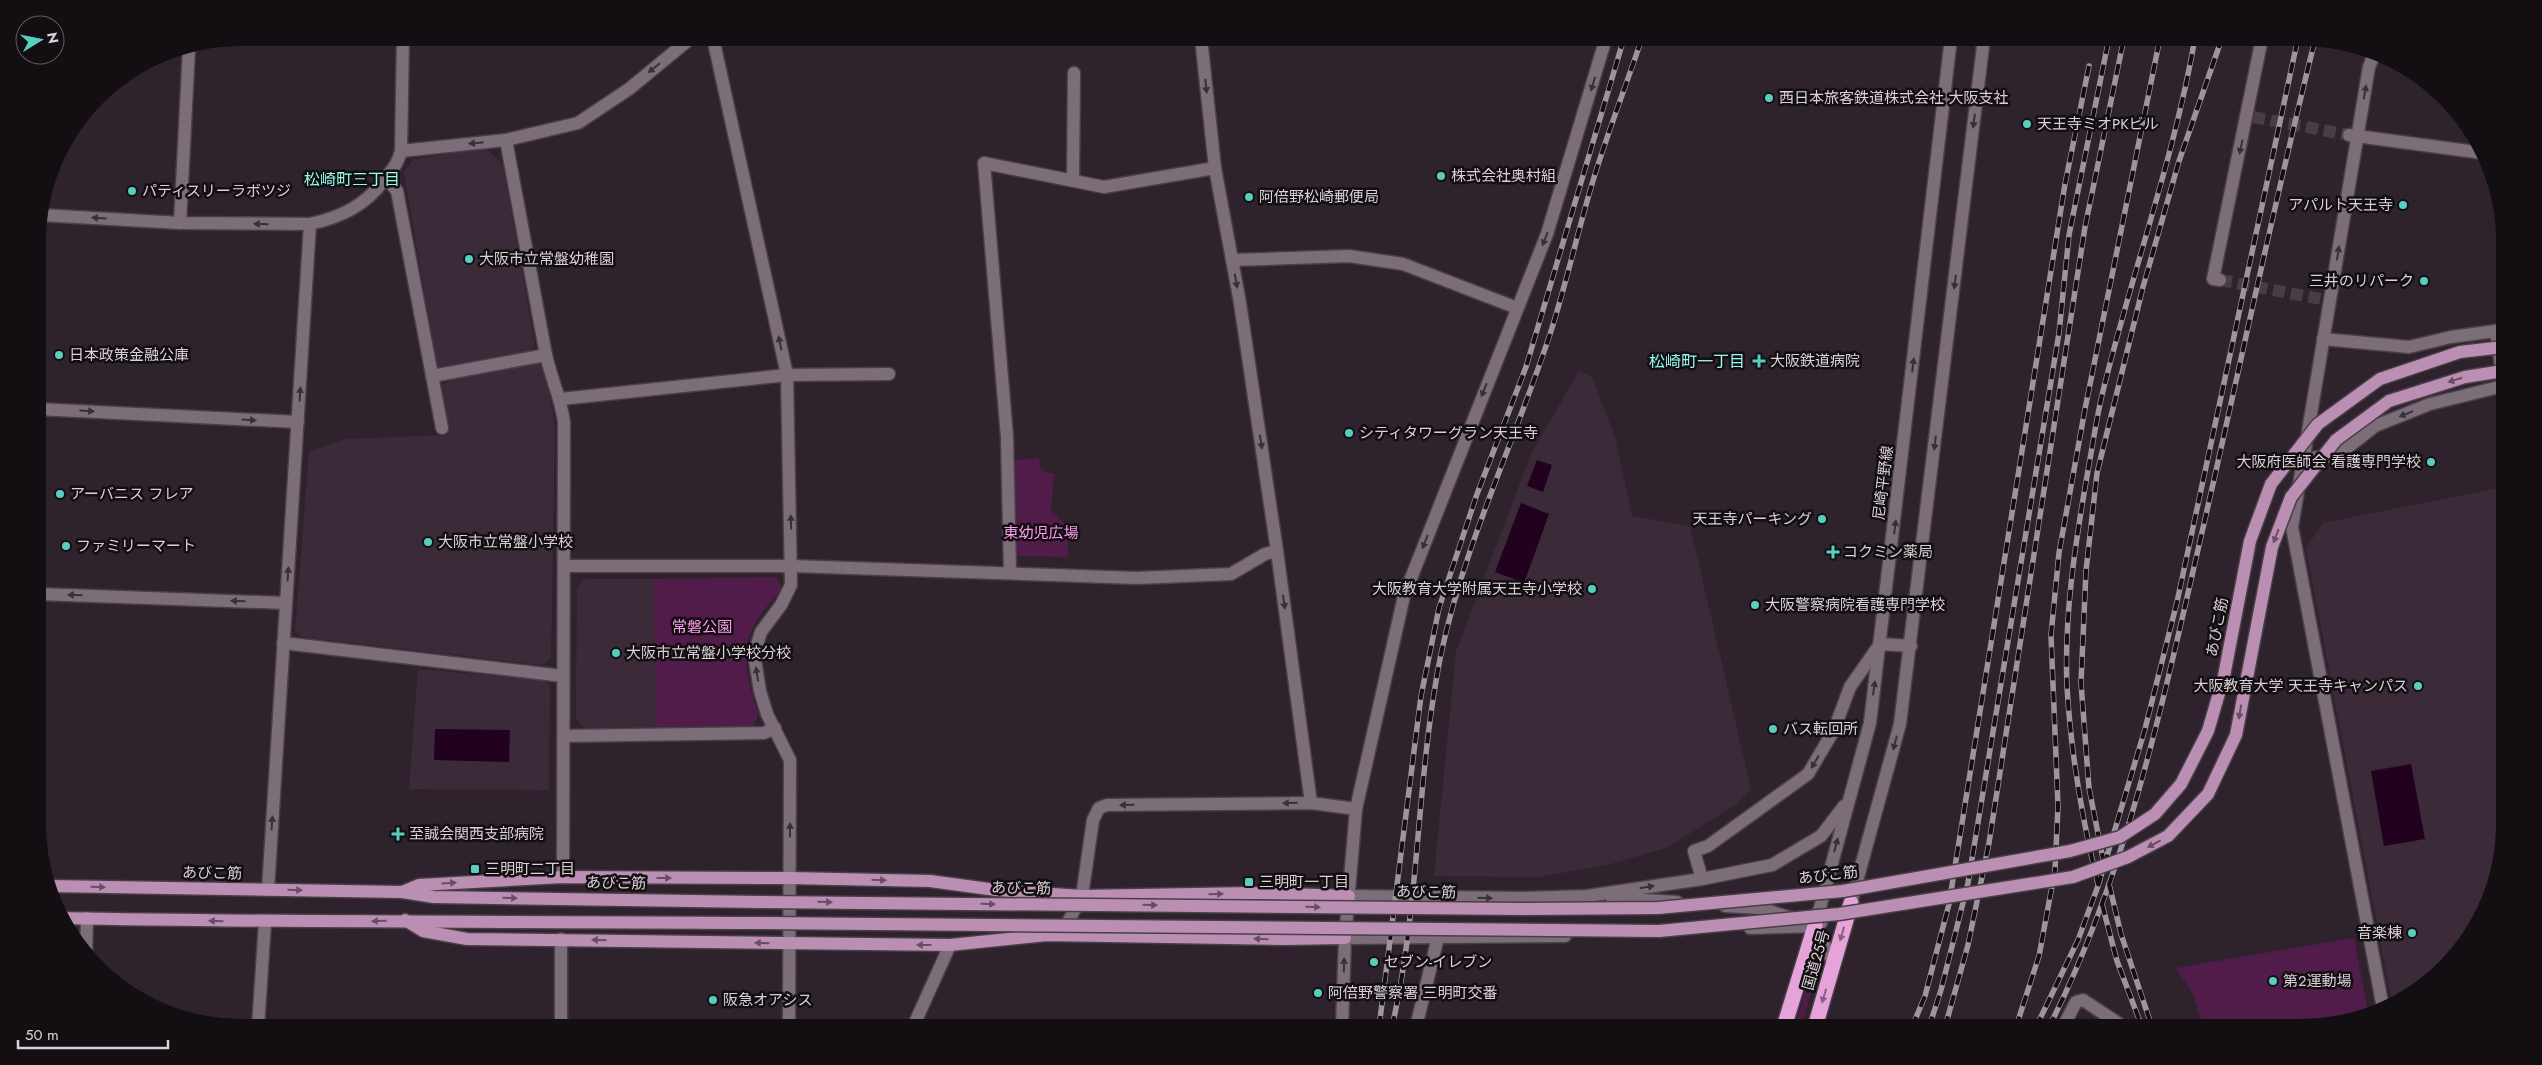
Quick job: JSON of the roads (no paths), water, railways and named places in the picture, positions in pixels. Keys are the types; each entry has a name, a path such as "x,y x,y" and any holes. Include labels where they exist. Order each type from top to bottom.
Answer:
{"highway":[{"name":"国道25号","path":"1817,1019 1851,903"},
{"name":"国道25号","path":"1786,1019 1815,926"}],"main road":[{"name":"あびこ筋","path":"57,886 402,892 434,897 759,902 1512,909 1658,908 1843,892 2070,851 2120,836 2155,814 2181,784 2208,731 2224,676 2250,541 2271,484 2318,424 2380,379 2460,352 2496,348"},
{"path":"70,918 266,922 405,920 1659,931 1839,914 2073,877 2128,857 2168,836 2208,794 2236,734 2272,547 2291,498 2336,440 2389,401 2464,377 2496,372"},
{"path":"402,892 419,885 563,877 930,881 996,890 1082,896 1251,893 1349,896"},
{"path":"405,920 423,931 467,939 950,945 1061,935 1284,939 1345,938"}],"street":[{"path":"48,215 180,223 310,224 328,220 358,207 373,195 397,167 400,151 403,46"},
{"path":"400,151 506,140 578,123 629,89 681,46"},
{"path":"715,46 787,375 791,585 781,605 761,632 754,654 760,691 790,760 789,1019"},
{"path":"1202,46 1214,168 1232,260 1277,551 1311,803"},
{"path":"1342,1019 1345,938 1356,809 1404,596 1547,234 1604,46"},
{"name":"尼崎平野線","path":"1815,926 1847,802 1870,723 1950,46"},
{"path":"1345,938 1522,938 1815,926 1851,903 1900,724 1983,46"},
{"path":"2220,280 2213,279 2250,117 2261,46"},
{"path":"180,223 188,54"},
{"path":"2372,60 2353,136 2325,300 2323,339 2292,527 2382,1001"},
{"path":"1073,181 1074,73"},
{"path":"2353,136 2474,152"},
{"path":"506,140 546,354 552,380 561,399 564,422 563,877"},
{"path":"1010,572 1007,437 984,163 1104,187 1214,168"},
{"path":"386,178 397,191 442,428"},
{"path":"268,890 310,224"},
{"path":"1232,260 1349,256 1403,264 1517,308"},
{"path":"2323,339 2409,347 2451,336 2496,330"},
{"path":"432,376 546,354"},
{"path":"561,399 787,375 889,374"},
{"path":"2303,459 2338,455 2375,426 2430,404 2496,388"},
{"path":"46,409 298,422"},
{"path":"564,566 792,566 1010,572 1137,578 1231,574 1265,554 1277,551"},
{"path":"46,594 286,603"},
{"path":"283,643 563,676"},
{"path":"1702,879 1694,851 1708,846 1808,774 1834,730 1850,687 1880,644 1911,646"},
{"path":"564,736 764,733 775,728"},
{"path":"1587,896 1702,879 1772,864 1821,836 1847,802"},
{"path":"1061,935 1082,896 1092,820 1099,808 1107,805 1311,803 1356,809"},
{"path":"1349,896 1522,898 1587,896 1760,908 1815,926 1834,964"},
{"path":"86,943 87,918"},
{"path":"259,1019 266,922"},
{"path":"1418,1019 1438,937"},
{"path":"560,1019 561,940"},
{"path":"917,1019 950,945"},
{"path":"2067,1019 2076,1002 2083,1000 2112,1019"}],"tunnel":[{"path":"2253,117 2349,135"},
{"path":"2220,280 2321,299"}],"railway":[{"path":"1380,1019 1421,696 1439,608 1477,494 1526,367 1622,46"},
{"path":"1394,1019 1408,935 1433,700 1451,612 1477,530 1552,328 1592,184 1639,46"},
{"path":"1932,1019 1941,990 1968,883 2059,333 2069,235 2107,46"},
{"path":"1947,1019 1968,945 1989,843 2085,227 2122,46"},
{"path":"2019,1019 2039,956 2055,870 2058,806 2051,635 2059,553 2085,409 2158,46"},
{"path":"2098,884 2087,835 2071,737 2067,687 2067,634 2071,581 2102,395 2176,128 2193,46"},
{"path":"2104,864 2089,788 2081,683 2086,571 2097,473 2143,287 2179,161 2219,46"},
{"path":"2040,1019 2078,940 2098,886 2145,729 2177,602 2296,46"},
{"path":"2053,1019 2075,972 2097,916 2117,860 2152,744 2283,171 2313,47"},
{"path":"1915,1019 1925,996 1949,904 2065,184 2089,66"},
{"path":"2109,884 2121,934 2149,1019"},
{"path":"2102,904 2117,961 2139,1019"}],"place":[{"name":"西日本旅客鉄道株式会社 大阪支社","path":"1769,98"},
{"name":"天王寺ミオPKビル","path":"2027,124"},
{"name":"株式会社奥村組","path":"1441,176"},
{"name":"パティスリーラボツジ","path":"132,191"},
{"name":"阿倍野松崎郵便局","path":"1249,197"},
{"name":"アパルト天王寺","path":"2403,205"},
{"name":"大阪市立常盤幼稚園","path":"469,259"},
{"name":"三井のリパーク","path":"2424,281"},
{"name":"日本政策金融公庫","path":"59,355"},
{"name":"大阪鉄道病院","path":"1759,361"},
{"name":"シティタワーグラン天王寺","path":"1349,433"},
{"name":"大阪府医師会 看護専門学校","path":"2431,462"},
{"name":"アーバニス フレア","path":"60,494"},
{"name":"天王寺パーキング","path":"1822,519"},
{"name":"大阪市立常盤小学校","path":"428,542"},
{"name":"ファミリーマート","path":"66,546"},
{"name":"コクミン薬局","path":"1833,552"},
{"name":"大阪教育大学附属天王寺小学校","path":"1592,589"},
{"name":"大阪警察病院看護専門学校","path":"1755,605"},
{"name":"大阪市立常盤小学校分校","path":"616,653"},
{"name":"大阪教育大学 天王寺キャンパス","path":"2418,686"},
{"name":"バス転回所","path":"1773,729"},
{"name":"至誠会関西支部病院","path":"398,834"},
{"name":"三明町二丁目","path":"475,869"},
{"name":"三明町一丁目","path":"1249,882"},
{"name":"音楽棟","path":"2412,933"},
{"name":"セブン-イレブン","path":"1374,962"},
{"name":"第2運動場","path":"2273,981"},
{"name":"阿倍野警察署 三明町交番","path":"1318,993"},
{"name":"阪急オアシス","path":"713,1000"}],"district":[{"name":"松崎町三丁目","path":"352,179"},
{"name":"松崎町一丁目","path":"1697,361"}],"park label":[{"name":"東幼児広場","path":"1041,533"},
{"name":"常磐公園","path":"702,627"}]}
